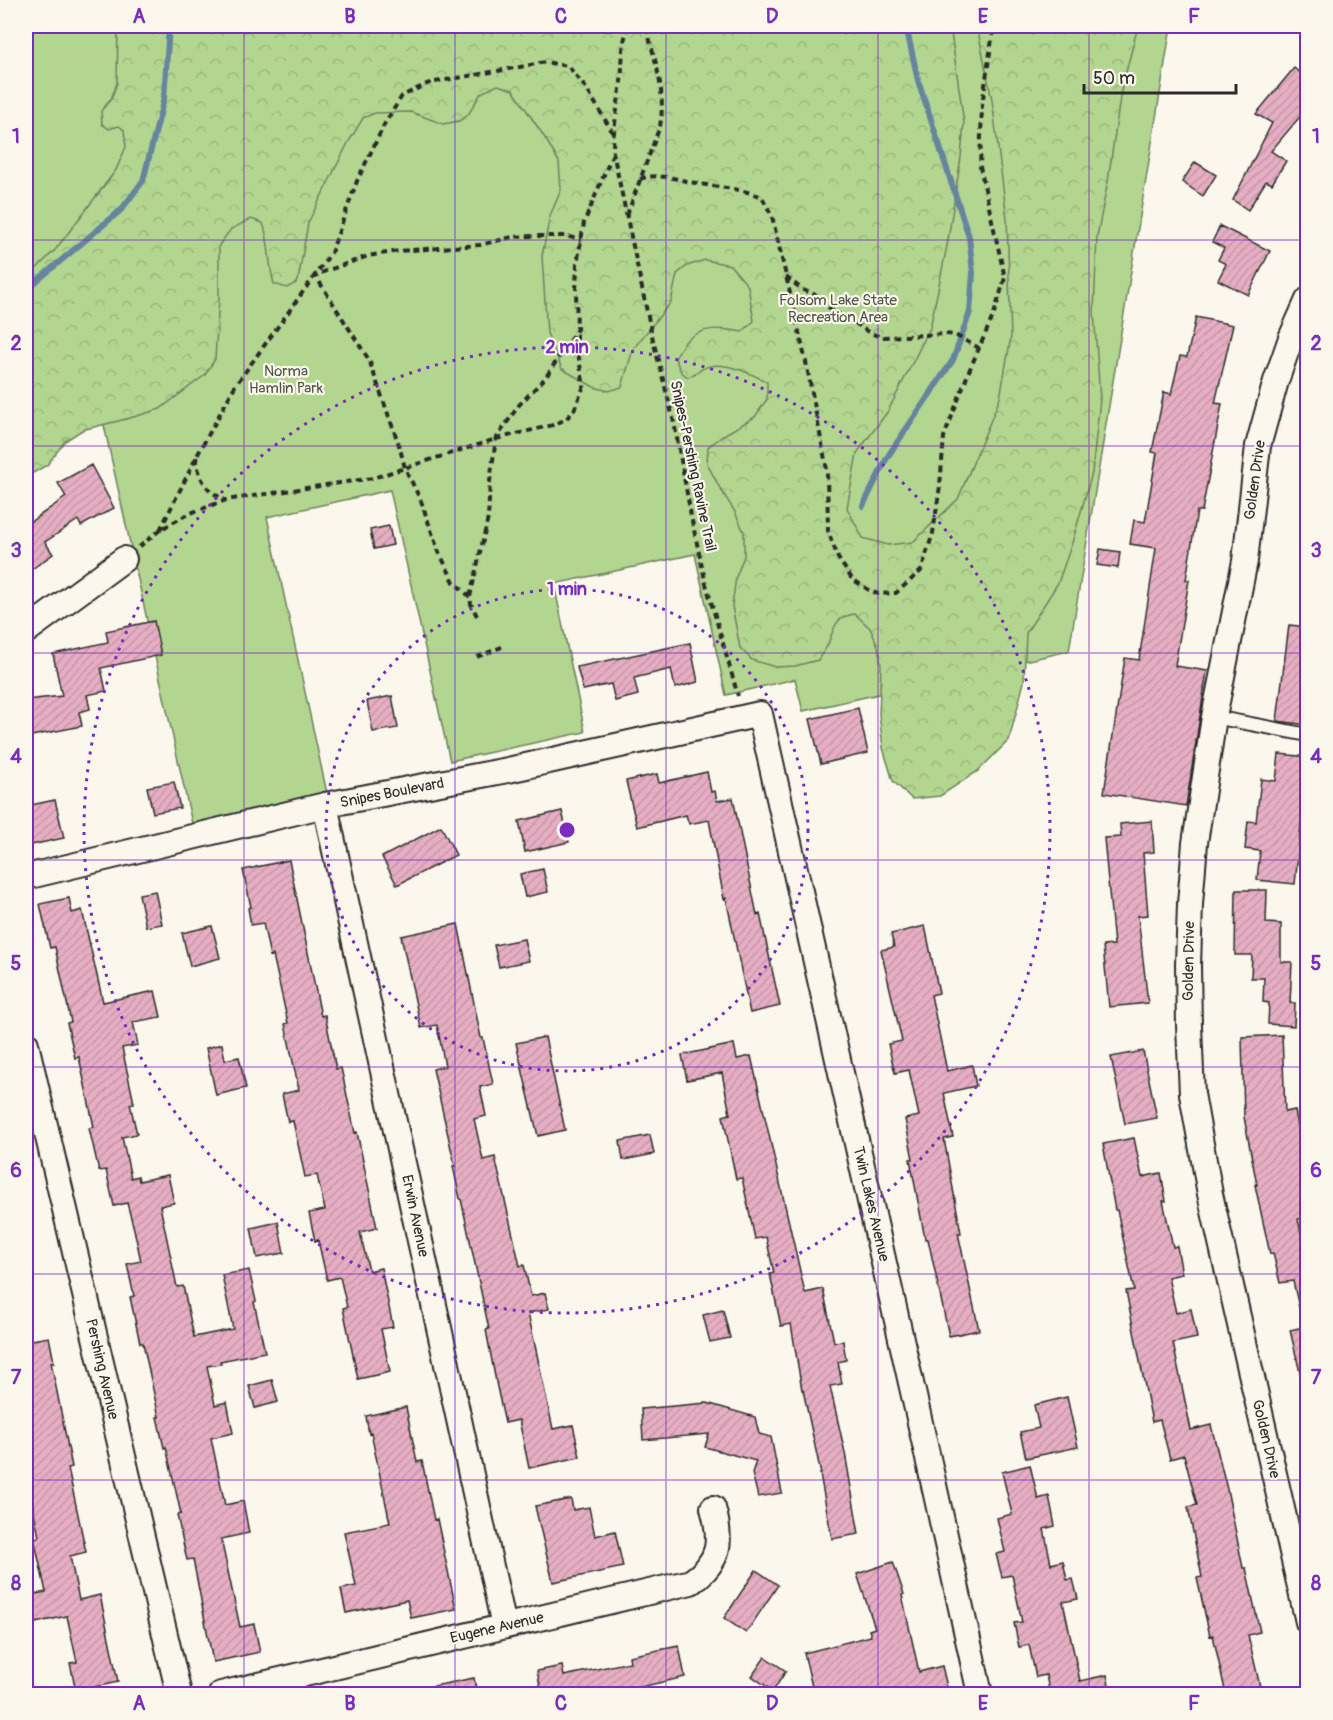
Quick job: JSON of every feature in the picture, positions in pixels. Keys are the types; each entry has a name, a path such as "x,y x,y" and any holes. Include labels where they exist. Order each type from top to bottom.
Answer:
{"street":[{"name":"Golden Drive","path":"1308,300 1275,381 1258,446 1245,561 1214,717 1195,843 1190,904 1188,1006 1192,1094 1210,1194 1308,1622"},
{"path":"26,631 124,559"},
{"name":"Snipes Boulevard","path":"26,877 325,805 508,770 752,715"},
{"name":"Twin Lakes Avenue","path":"752,715 930,1467 980,1695"},
{"name":"Erwin Avenue","path":"325,805 504,1626"},
{"name":"Pershing Avenue","path":"26,1044 179,1695"},
{"name":"Eugene Avenue","path":"221,1695 691,1582 704,1573 713,1562 717,1549 717,1523 712,1508"}],"lane":[{"path":"1214,717 1308,735"}],"path":[{"name":"Snipes-Pershing Ravine Trail","path":"629,26 625,39 613,132 613,152 653,340 674,422 706,584 728,666 752,715"},
{"path":"626,218 660,126 662,112 661,83 648,33 649,26"},
{"path":"640,179 648,176 676,178 735,188 762,197 772,216 806,362 827,470 828,531 838,558 852,579 878,594 896,593 921,571 933,533 944,437 994,314 1005,278 980,167 982,105 994,26"},
{"path":"160,530 235,386 331,253 357,181 385,123 402,96 429,83 545,62 568,66 586,88 613,132"},
{"path":"124,559 160,530 188,514 226,500 372,478 496,439 553,425 566,419 574,410 585,386 578,349 577,274 584,223 613,152"},
{"path":"315,274 368,256 399,251 480,245 512,237 565,236 582,240"},
{"path":"315,274 369,360 405,468 421,501 438,550 454,582 470,597"},
{"path":"785,276 803,290 816,295 840,315 881,337 946,333 955,335 979,348"},
{"path":"477,616 470,597 488,518 496,439 519,405 546,377 578,329"},
{"path":"196,458 197,467 206,487 226,500"},
{"path":"477,657 504,646"}],"green space":[{"name":"Folsom Lake State Recreation Area","path":"26,26 1171,26 1069,651 803,711 795,679 726,695 695,554 554,584 585,732 450,761 390,490 267,517 328,798 193,828 75,294 26,340"},
{"name":"Folsom Lake State Recreation Area","path":"118,26 950,26 964,123 947,246 930,328 888,411 857,453 847,508 863,538 888,545 913,542 958,499 1000,398 1011,337 1007,219 992,100 977,26 1138,26 1121,91 1108,181 1097,236 1094,312 1100,399 1092,473 1058,583 1026,633 1024,682 1009,740 978,771 940,796 912,799 893,781 883,748 879,714 881,665 878,646 870,628 855,614 839,620 818,660 795,666 775,667 752,660 740,648 732,606 736,577 744,556 744,532 707,463 708,447 755,417 767,399 767,382 739,370 716,365 688,377 681,372 675,358 692,336 712,329 742,332 754,321 748,286 730,265 705,260 687,266 677,274 671,302 633,349 622,387 609,391 594,387 562,369 547,333 542,256 550,216 561,190 559,162 513,90 498,85 481,93 468,115 459,121 443,124 411,112 375,113 363,118 308,223 296,283 287,288 274,284 263,223 251,219 231,229 219,245 219,298 215,359 205,375 160,409 82,430 65,441 47,465 33,473 26,474 26,279 56,249 116,170 126,147 124,130 119,126 109,129 102,124 101,111 111,99 117,83"}],"building":[{"path":"1294,68 1308,79 1308,107 1271,151 1286,161 1272,184 1266,181 1248,210 1233,200 1272,123 1256,114"},
{"path":"1195,162 1216,175 1203,196 1182,182"},
{"path":"1220,226 1270,251 1248,295 1218,280 1226,264 1218,260 1224,248 1212,242"},
{"path":"1196,317 1233,325 1215,403 1222,404 1202,511 1197,511 1175,666 1207,671 1186,806 1104,793 1125,658 1139,660 1156,548 1130,544 1134,520 1145,522 1157,453 1152,452 1164,392 1171,394 1180,356 1187,357"},
{"path":"91,465 114,508 81,526 78,520 45,542 53,554 32,569 26,558 26,525 66,497 58,483"},
{"path":"389,526 393,545 374,549 370,530"},
{"path":"1100,549 1120,552 1118,568 1097,565"},
{"path":"154,621 161,655 101,668 106,691 87,695 90,709 79,712 82,726 26,737 26,700 62,696 53,654 108,642 106,631"},
{"path":"1289,625 1308,627 1308,725 1277,721"},
{"path":"690,643 698,682 675,688 671,669 634,678 638,695 615,701 611,684 583,690 577,667"},
{"path":"392,696 398,728 373,732 367,701"},
{"path":"858,708 868,753 821,764 810,719"},
{"path":"1279,754 1308,757 1308,815 1302,815 1295,884 1257,880 1260,851 1245,849 1248,821 1256,822 1261,779 1276,781"},
{"path":"707,772 711,792 715,791 717,801 733,798 757,915 760,914 780,1006 750,1013 709,820 689,824 686,815 637,827 626,781 657,774 659,783"},
{"path":"174,782 180,808 153,813 147,787"},
{"path":"55,800 64,838 31,845 26,806"},
{"path":"562,811 569,842 525,852 519,821"},
{"path":"1152,821 1154,852 1143,853 1148,915 1138,916 1148,1003 1109,1007 1103,946 1114,945 1104,838 1121,837 1120,824"},
{"path":"441,826 456,855 397,885 382,857"},
{"path":"289,860 321,1016 325,1015 336,1069 341,1068 377,1228 360,1232 369,1271 381,1268 393,1327 381,1329 390,1372 358,1379 343,1308 347,1307 340,1277 327,1280 309,1213 325,1210 317,1175 305,1177 293,1121 288,1122 282,1094 299,1090 285,1024 288,1023 273,955 270,956 263,923 251,925 248,908 251,907 243,870"},
{"path":"543,869 548,892 525,897 520,874"},
{"path":"1236,890 1267,890 1266,923 1281,924 1281,962 1292,962 1290,1003 1295,1003 1294,1026 1268,1024 1269,1003 1263,1002 1264,978 1251,978 1252,955 1235,955"},
{"path":"155,891 162,924 146,927 139,894"},
{"path":"69,898 72,913 82,910 103,1002 155,991 161,1017 133,1022 138,1045 122,1048 134,1103 130,1104 137,1134 122,1137 131,1178 138,1176 139,1181 168,1175 174,1203 160,1206 177,1287 183,1286 194,1337 233,1329 222,1275 249,1270 265,1352 220,1361 221,1364 207,1366 215,1405 227,1402 233,1433 211,1438 225,1505 243,1501 249,1533 221,1539 240,1627 254,1624 260,1652 213,1662 193,1559 187,1560 177,1515 181,1514 157,1417 159,1417 143,1343 140,1343 130,1297 134,1296 127,1264 141,1261 134,1229 127,1203 114,1206 106,1170 99,1171 89,1128 94,1127 79,1057 75,1058 67,1023 71,1022 55,947 50,948 40,904"},
{"path":"458,924 481,1038 483,1038 493,1084 480,1087 486,1116 474,1119 483,1160 495,1157 520,1266 524,1265 531,1296 545,1293 549,1309 528,1313 553,1429 573,1425 580,1457 529,1468 519,1420 505,1423 497,1387 486,1330 489,1329 433,1069 445,1066 437,1025 421,1028 401,936"},
{"path":"212,926 220,958 190,966 182,933"},
{"path":"925,926 939,993 931,995 947,1071 972,1065 976,1086 944,1093 953,1137 944,1139 961,1233 958,1233 979,1330 949,1336 928,1239 925,1239 910,1159 913,1159 905,1119 919,1116 909,1070 895,1073 888,1044 902,1041 881,950 894,947 891,934"},
{"path":"524,939 529,961 499,967 494,945"},
{"path":"1282,1035 1285,1112 1295,1110 1305,1164 1301,1165 1308,1197 1308,1217 1298,1219 1305,1251 1308,1251 1308,1312 1300,1312 1293,1281 1280,1283 1273,1253 1270,1254 1255,1185 1257,1185 1244,1117 1242,1037"},
{"path":"545,1037 565,1130 538,1136 516,1043"},
{"path":"222,1044 225,1060 239,1057 246,1088 216,1095 206,1048"},
{"path":"734,1044 737,1059 751,1056 805,1293 823,1289 834,1342 843,1341 846,1360 838,1362 842,1384 830,1386 845,1453 859,1534 832,1539 791,1324 781,1326 770,1274 774,1273 766,1237 755,1239 742,1178 736,1179 723,1116 730,1114 722,1073 687,1080 682,1055"},
{"path":"1143,1051 1157,1118 1125,1124 1111,1057"},
{"path":"650,1135 654,1154 623,1160 620,1141"},
{"path":"1134,1138 1142,1177 1161,1173 1166,1201 1163,1201 1173,1247 1177,1246 1182,1274 1168,1277 1176,1313 1191,1309 1197,1338 1173,1343 1191,1430 1211,1425 1243,1568 1246,1568 1260,1632 1248,1635 1262,1695 1226,1695 1213,1635 1210,1636 1197,1578 1202,1577 1188,1507 1197,1505 1184,1455 1170,1459 1160,1420 1152,1422 1126,1291 1134,1290 1117,1210 1115,1210 1103,1144"},
{"path":"278,1222 284,1253 257,1258 251,1228"},
{"path":"723,1310 730,1338 710,1342 703,1315"},
{"path":"1308,1326 1308,1376 1301,1377 1290,1330"},
{"path":"49,1337 54,1362 51,1362 72,1467 68,1468 86,1552 70,1556 79,1600 100,1595 118,1682 76,1691 70,1663 77,1662 67,1616 26,1625 26,1596 46,1592 34,1538 39,1537 26,1472 26,1448 34,1446 26,1405 26,1341"},
{"path":"272,1380 278,1402 255,1408 249,1386"},
{"path":"1067,1397 1078,1447 1026,1458 1020,1432 1039,1428 1034,1405"},
{"path":"707,1403 755,1417 759,1434 771,1437 782,1493 758,1497 752,1473 756,1461 705,1447 709,1434 643,1440 641,1409"},
{"path":"406,1407 417,1462 422,1461 434,1520 437,1519 456,1609 411,1618 407,1600 346,1613 341,1589 356,1586 344,1532 390,1523 366,1416"},
{"path":"1030,1465 1038,1499 1049,1496 1055,1526 1044,1529 1051,1564 1063,1561 1067,1580 1073,1579 1078,1599 1063,1602 1080,1681 1107,1675 1111,1695 1050,1695 1046,1675 1036,1677 1029,1645 1019,1647 1014,1623 1022,1622 1012,1575 1002,1577 996,1554 1005,1552 997,1518 1012,1514 1002,1472"},
{"path":"571,1499 573,1510 589,1507 595,1536 615,1531 623,1567 553,1582 535,1506"},
{"path":"893,1562 904,1594 902,1595 919,1672 942,1666 949,1695 814,1695 804,1653 871,1636 869,1630 875,1628 857,1574"},
{"path":"756,1570 778,1585 746,1633 724,1618"},
{"path":"679,1646 685,1677 605,1695 542,1695 537,1671 562,1666 564,1676 630,1662 629,1656"},
{"path":"765,1657 786,1671 773,1691 752,1676"},
{"path":"474,1678 477,1695 430,1695 429,1687"}],"waterway":[{"path":"26,290 121,210 143,181 164,98 169,26"},
{"path":"863,506 888,456 953,360 970,312 973,273 969,237 918,80 906,26"}],"park label":[{"name":"Norma Hamlin Park","path":"286,380"}]}
